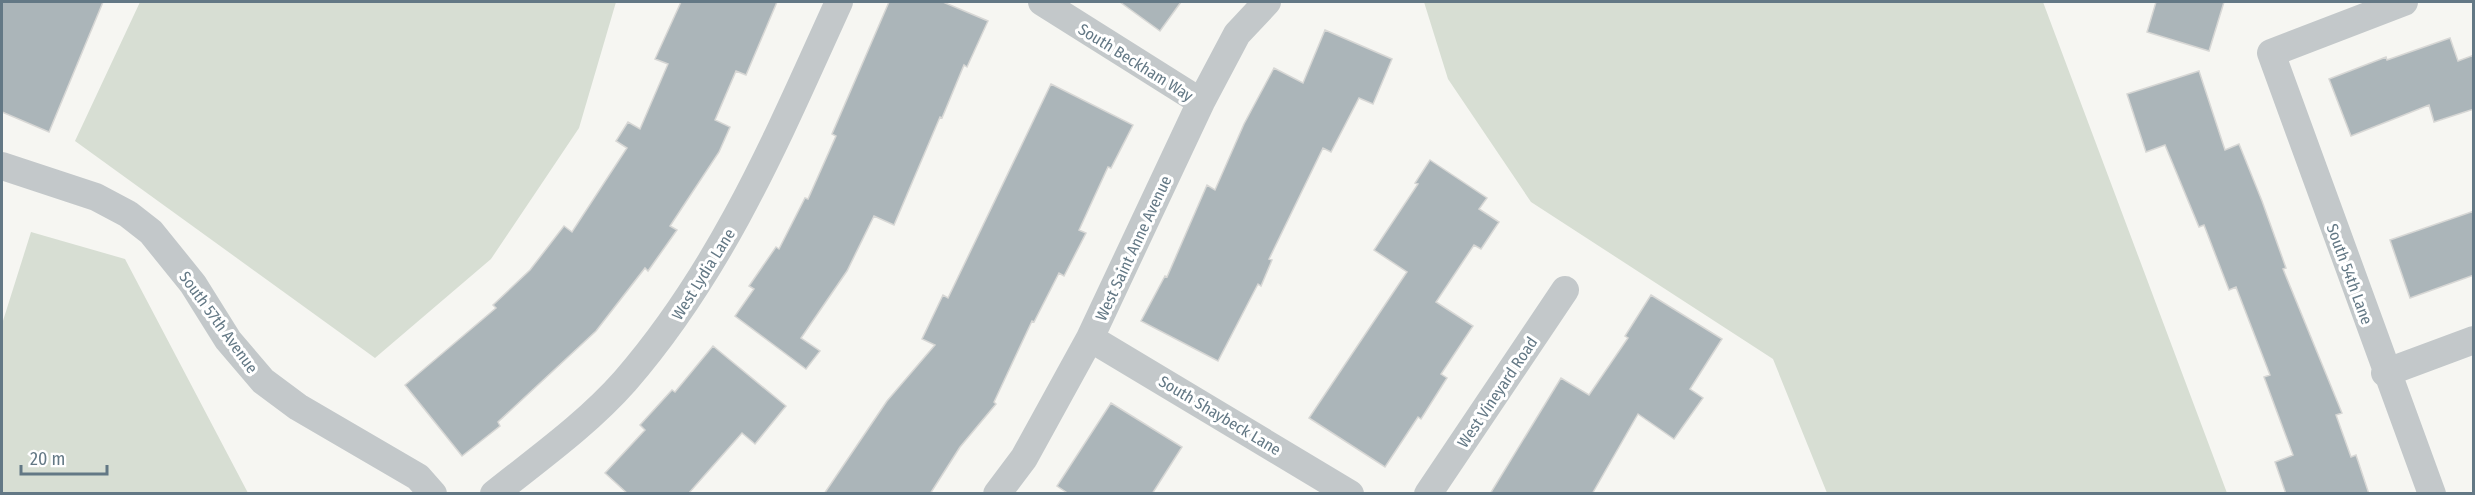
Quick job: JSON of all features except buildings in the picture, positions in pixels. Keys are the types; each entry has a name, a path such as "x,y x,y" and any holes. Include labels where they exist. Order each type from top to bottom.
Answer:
{"street":[{"name":"West Lydia Lane","path":"494,494 567,437 624,382 679,314 726,240 765,166 839,2"},
{"name":"South Beckham Way","path":"1042,2 1201,102"},
{"name":"West Saint Anne Avenue","path":"997,494 1024,458 1090,338 1201,102 1237,34 1267,2"},
{"name":"South 54th Lane","path":"2404,2 2271,53 2385,373 2432,494"},
{"name":"South 57th Avenue","path":"2,166 96,197 128,214 152,232 193,284 228,340 262,381 298,407 418,477 433,494"},
{"name":"West Vineyard Road","path":"1428,494 1565,290"},
{"name":"South Shaybeck Lane","path":"1090,338 1350,494"},
{"path":"2385,373 2474,340"}],"shaded area":[{"path":"140,2 616,2 579,128 491,259 375,358 75,141"},
{"path":"1424,2 2043,2 2227,493 1827,493 1773,359 1531,202 1448,79"},
{"path":"31,232 125,259 248,493 2,493 2,324"}]}
